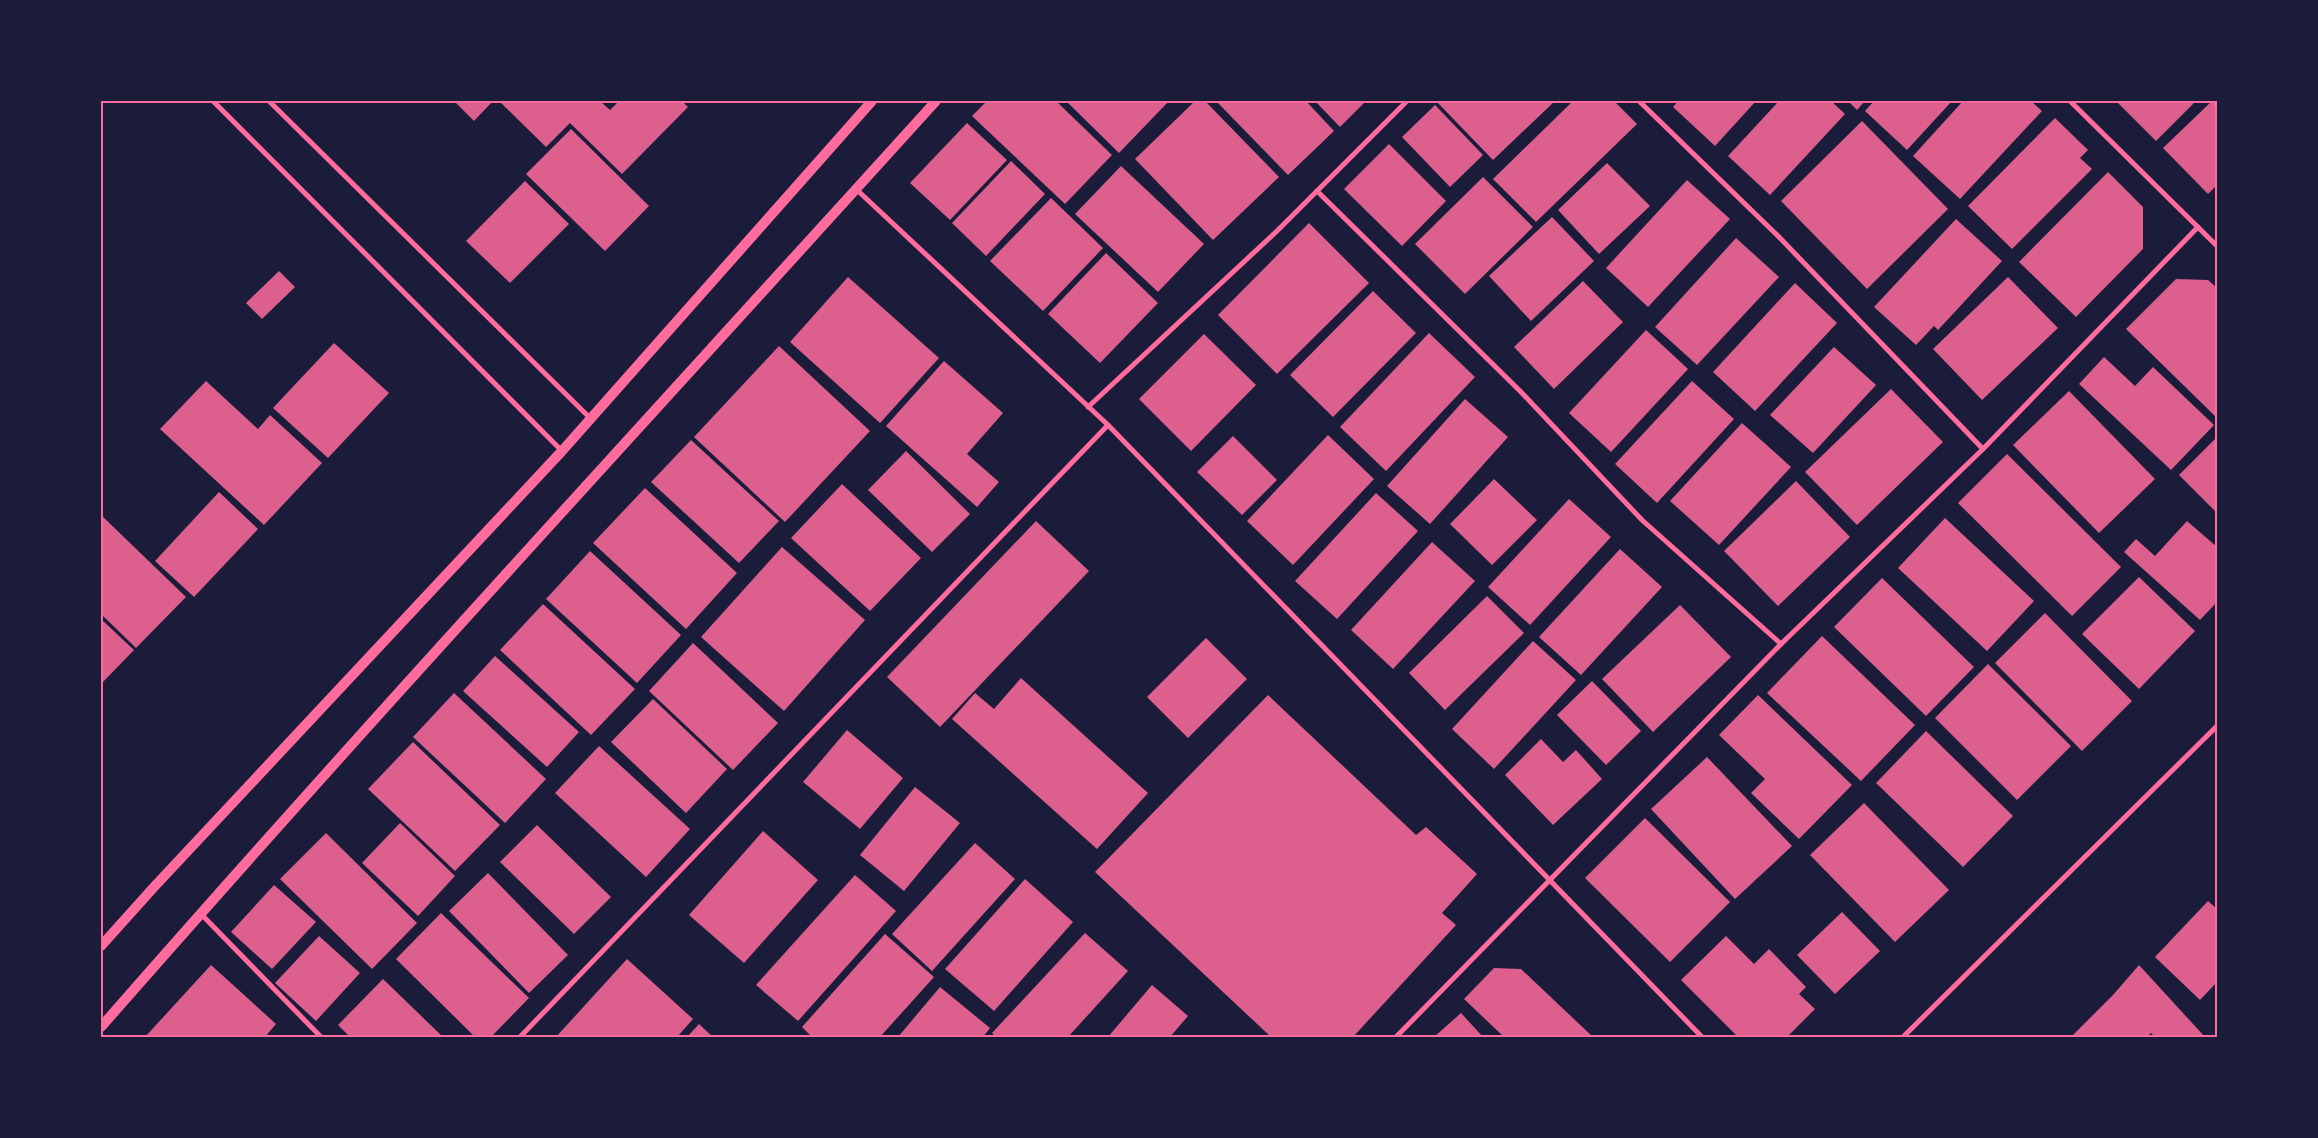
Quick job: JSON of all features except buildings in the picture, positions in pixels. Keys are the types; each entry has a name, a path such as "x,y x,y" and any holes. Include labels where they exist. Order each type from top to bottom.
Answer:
{"main road":[{"path":"101,946 562,451 872,101"},
{"path":"101,1027 201,913 936,101"}],"street":[{"path":"213,101 562,451"},
{"path":"269,101 591,419"},
{"path":"1088,407 1317,191 1407,101"},
{"path":"1639,101 1779,236 1983,449"},
{"path":"2070,101 2217,246"},
{"path":"856,189 1108,425 1702,1037"},
{"path":"1317,191 1520,391 1642,520 1780,644"},
{"path":"1396,1037 1550,882 1780,644 1983,449 2198,227"},
{"path":"520,1037 1108,425"},
{"path":"1902,1037 2217,726"},
{"path":"201,913 321,1037"}]}
